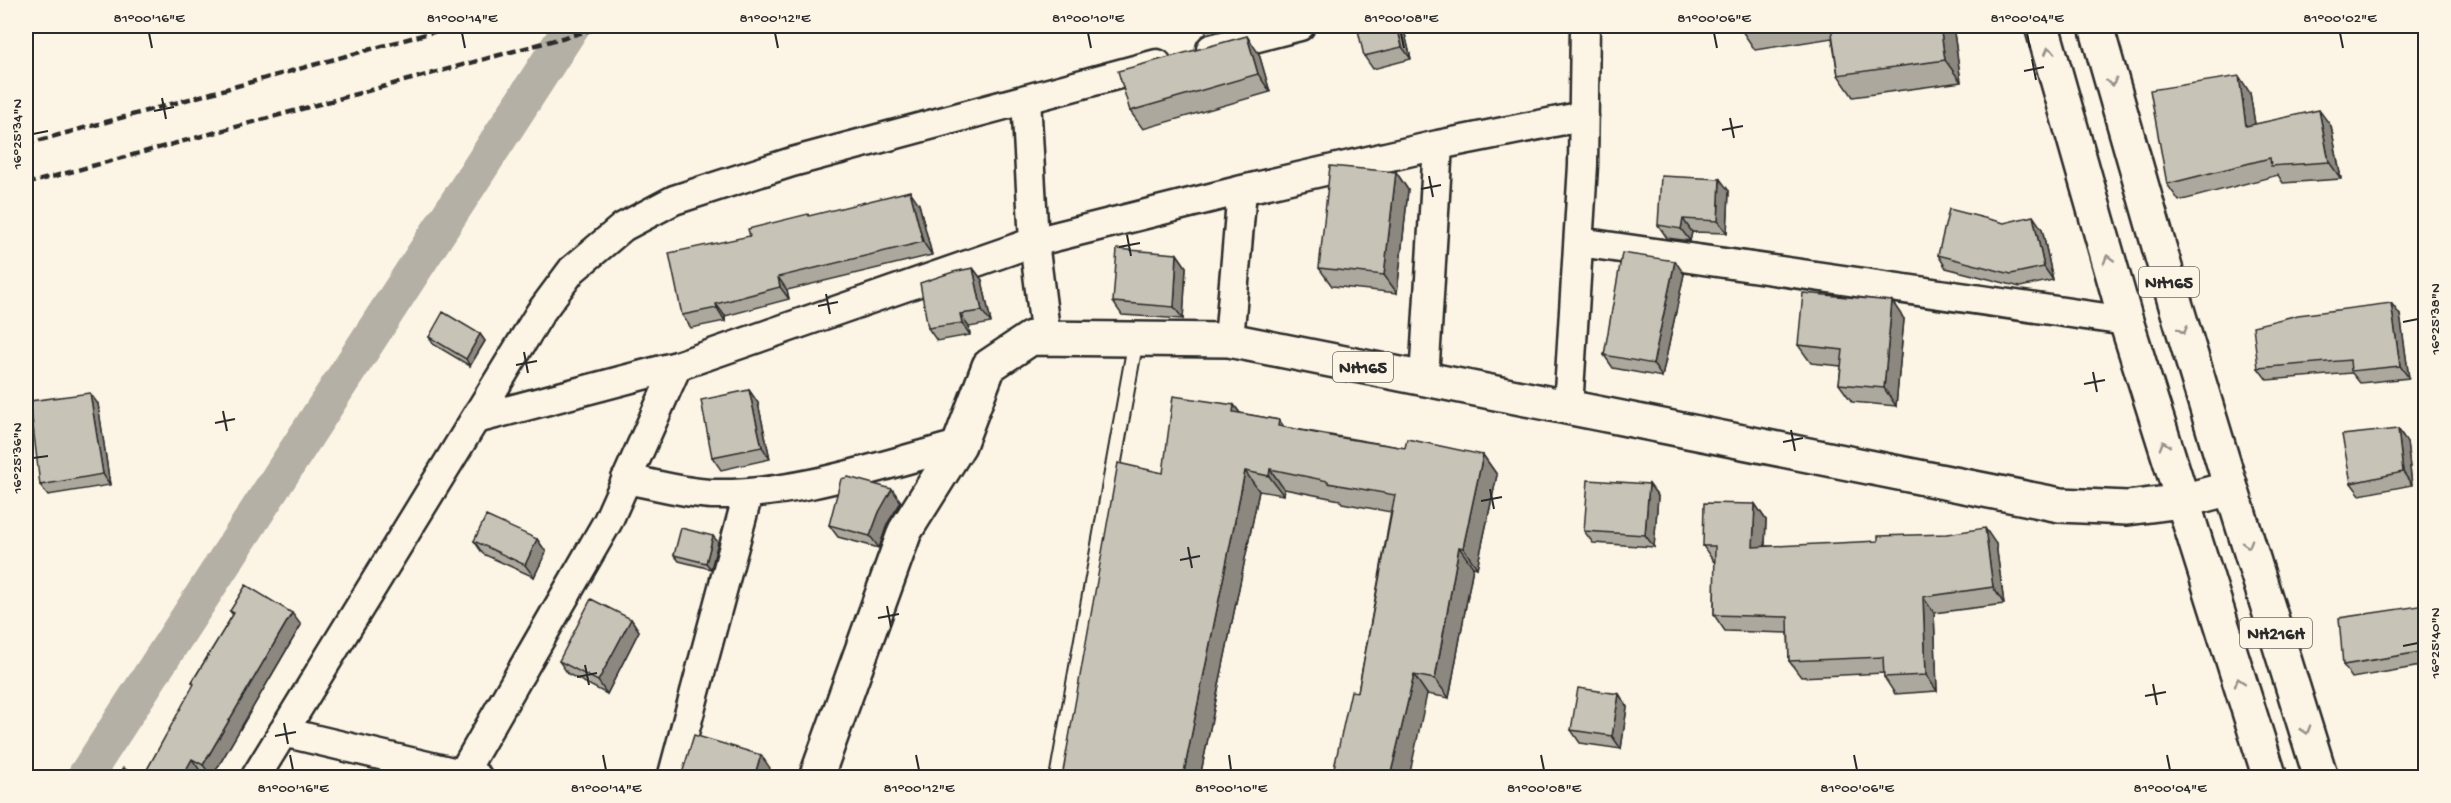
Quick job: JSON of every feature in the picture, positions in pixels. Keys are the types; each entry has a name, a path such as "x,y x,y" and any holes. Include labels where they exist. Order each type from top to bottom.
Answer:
{"highway":[{"name":"NH165","path":"2042,26 2126,321 2182,501"},
{"name":"NH165","path":"816,777 905,531 959,445 989,366 1031,338 1229,340 2060,505 2127,508 2182,501 2231,488 2096,26"},
{"name":"NH216H","path":"2231,488 2321,777"},
{"name":"NH216H","path":"2182,501 2270,777"}],"street":[{"path":"255,777 540,313 572,270 623,227 674,200 792,162 1300,26"},
{"path":"1568,408 1579,242 1585,26"},
{"path":"1026,99 1034,242 1046,338"},
{"path":"476,419 677,366 1034,242 1242,190 1438,145 1584,116"},
{"path":"1425,379 1438,145"},
{"path":"1229,340 1242,190"},
{"path":"1579,242 2126,321"},
{"path":"283,732 470,775 608,521 677,366"},
{"path":"626,479 709,494 748,494 791,489 959,445"},
{"path":"672,777 748,494"}],"lane":[{"path":"1057,777 1136,339"}],"building":[{"path":"1357,26 1397,26 1402,47 1364,56"},
{"path":"1831,26 1940,26 1945,60 1838,75"},
{"path":"1247,36 1258,74 1130,111 1118,71"},
{"path":"2239,76 2246,126 2319,110 2329,162 2271,166 2270,158 2167,184 2150,90"},
{"path":"1330,166 1396,172 1384,275 1319,268"},
{"path":"1661,176 1720,179 1718,221 1683,219 1681,229 1658,225"},
{"path":"910,191 923,242 778,277 780,287 716,304 717,308 682,315 669,253 750,236 748,229"},
{"path":"1949,209 2004,223 2033,216 2044,267 2011,274 1938,255"},
{"path":"1117,249 1177,254 1174,307 1113,302"},
{"path":"1622,253 1675,261 1653,364 1604,355"},
{"path":"973,268 982,311 960,314 962,323 928,328 920,283"},
{"path":"1803,293 1892,301 1884,388 1839,384 1843,350 1798,345"},
{"path":"2391,303 2400,366 2351,371 2350,360 2258,368 2253,326 2298,315"},
{"path":"443,312 480,334 466,359 429,337"},
{"path":"749,390 762,447 712,457 701,400"},
{"path":"90,393 103,474 40,485 30,401"},
{"path":"1173,396 1234,405 1233,412 1279,420 1278,426 1405,448 1407,439 1483,455 1463,548 1459,547 1435,679 1414,675 1390,777 1332,777 1351,691 1358,692 1395,495 1328,483 1328,481 1270,469 1269,476 1245,471 1183,777 1062,777 1118,463 1163,473"},
{"path":"2398,429 2403,472 2351,483 2342,435"},
{"path":"848,477 892,489 879,512 870,536 829,525 841,479"},
{"path":"1588,480 1649,484 1645,535 1584,531"},
{"path":"1704,503 1755,504 1753,547 1878,541 1878,536 1947,534 1985,528 1993,587 1923,597 1926,675 1884,677 1883,657 1789,661 1788,617 1714,615 1715,546 1703,546"},
{"path":"486,516 537,539 525,565 474,541"},
{"path":"681,528 713,536 706,563 674,555"},
{"path":"246,585 292,613 203,765 192,759 182,777 143,777 194,684 192,682 234,613 230,611"},
{"path":"591,599 631,619 598,681 559,661"},
{"path":"2426,605 2426,651 2343,665 2339,618"},
{"path":"1578,688 1619,694 1612,736 1571,730"},
{"path":"694,735 761,755 754,777 681,777"},
{"path":"123,768 139,777 117,777"}],"waterway":[{"path":"84,778 572,26"}],"railway":[{"path":"26,144 455,26"},
{"path":"26,184 606,26"}]}
